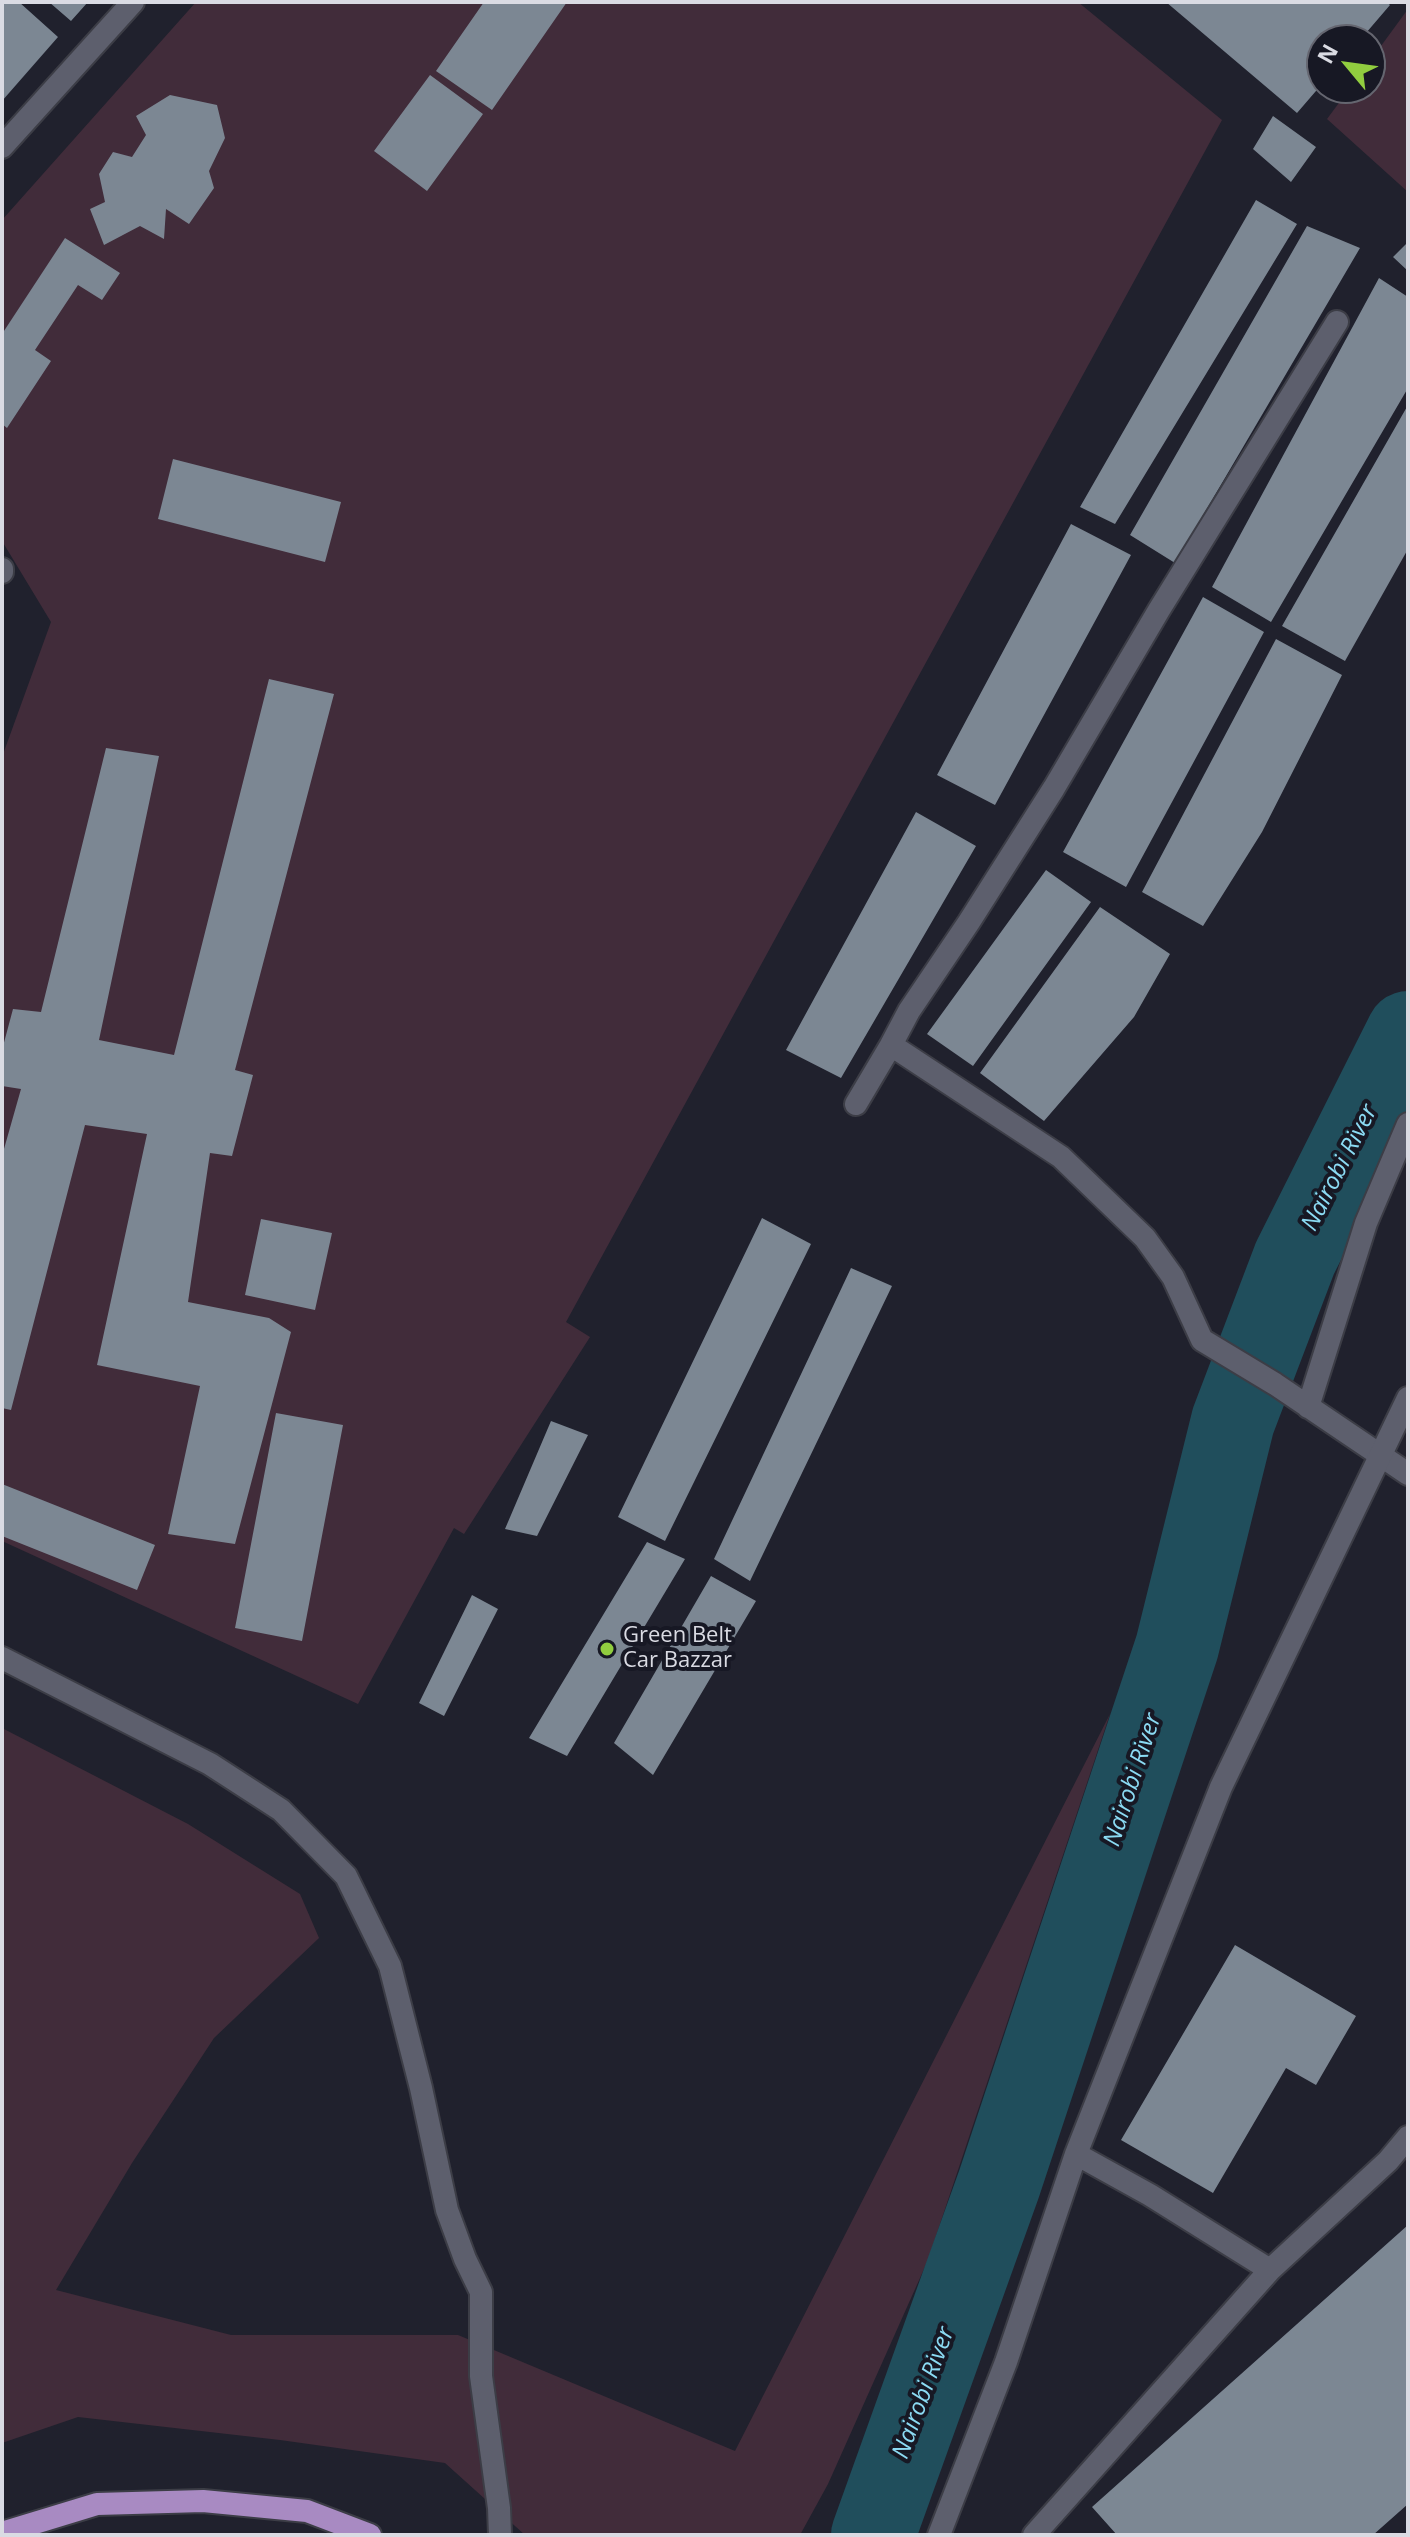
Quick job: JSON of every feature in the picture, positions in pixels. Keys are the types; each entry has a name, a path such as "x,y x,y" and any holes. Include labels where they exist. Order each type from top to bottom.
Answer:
{"highway":[{"path":"2,2533 97,2504 203,2501 307,2511 370,2535"}],"street":[{"path":"2,147 133,2"},
{"path":"856,1104 909,1011 1054,788 1159,610 1337,322"},
{"path":"891,1045 1061,1157 1145,1238 1173,1277 1202,1340 1275,1384 1380,1458 1408,1474"},
{"path":"1308,1407 1366,1223 1408,1124"},
{"path":"939,2535 1006,2362 1076,2154 1221,1787 1408,1398"},
{"path":"2,1658 222,1772 281,1810 346,1876 390,1966 421,2088 447,2210 481,2292 481,2376 500,2535"},
{"path":"1034,2535 1270,2270 1388,2161 1408,2137"},
{"path":"1076,2154 1150,2195 1270,2270"}],"shaded area":[{"path":"196,2 1078,2 1222,120 566,1322 590,1337 464,1534 454,1528 358,1704 2,1541 2,757 51,622 2,541 2,220"},
{"path":"1408,9 1408,192 1327,119 1338,104 1386,104 1386,39"},
{"path":"1110,1714 928,2260 828,2484 800,2535 525,2535 445,2463 280,2440 78,2417 2,2443 2,1728 188,1824 300,1894 319,1938 214,2038 132,2163 56,2290 231,2335 458,2335 735,2451"}],"building":[{"path":"2,2 19,2 58,37 2,101"},
{"path":"49,2 88,2 71,21"},
{"path":"484,2 567,2 492,110 436,71"},
{"path":"1166,2 1387,2 1390,5 1374,24 1306,24 1306,103 1297,113"},
{"path":"430,75 483,114 427,191 374,151"},
{"path":"170,95 217,105 225,138 209,171 214,188 189,224 166,209 164,239 140,226 104,245 90,209 105,202 99,174 113,152 132,157 146,135 136,116"},
{"path":"1273,116 1316,147 1291,182 1253,149"},
{"path":"1256,200 1297,224 1115,524 1080,507"},
{"path":"1307,226 1360,248 1175,563 1130,535"},
{"path":"65,238 120,273 102,300 78,285 35,350 51,361 7,428 2,424 2,334"},
{"path":"1408,242 1408,271 1393,257"},
{"path":"1379,278 1408,297 1408,388 1271,622 1212,587"},
{"path":"1408,405 1408,549 1345,661 1282,626"},
{"path":"173,459 341,502 325,562 158,519"},
{"path":"1071,524 1131,555 995,805 937,775"},
{"path":"1203,597 1264,632 1126,887 1063,852"},
{"path":"1276,639 1342,675 1262,832 1203,926 1142,892"},
{"path":"269,679 334,694 235,1070 253,1075 232,1156 210,1153 188,1302 269,1318 291,1332 235,1544 168,1534 200,1386 97,1365 147,1134 85,1125 11,1410 2,1408 2,1156 21,1089 2,1086 2,1050 13,1009 41,1012 106,748 159,756 99,1040 174,1055"},
{"path":"916,812 976,846 841,1078 786,1050"},
{"path":"1046,870 1091,902 973,1066 927,1034"},
{"path":"1100,907 1170,954 1134,1017 1044,1121 980,1073"},
{"path":"762,1218 811,1244 665,1541 618,1517"},
{"path":"261,1219 332,1233 315,1310 245,1295"},
{"path":"851,1268 892,1286 750,1581 714,1559"},
{"path":"276,1413 343,1425 302,1641 235,1628"},
{"path":"551,1421 588,1435 537,1536 505,1529"},
{"path":"2,1484 155,1545 137,1590 2,1536"},
{"name":"Green Belt Car Bazzar","path":"647,1542 685,1559 567,1756 529,1738"},
{"path":"711,1576 756,1601 653,1775 614,1743"},
{"path":"472,1595 498,1609 444,1716 419,1703"},
{"path":"1235,1945 1356,2016 1316,2085 1286,2068 1213,2193 1121,2140"},
{"path":"1408,2225 1408,2504 1373,2535 1117,2535 1092,2507"}],"waterway":[{"name":"Nairobi River","path":"873,2535 999,2184 1177,1647 1233,1421 1295,1258 1408,1033"}],"place":[{"name":"Green Belt Car Bazzar","path":"607,1649"}]}
